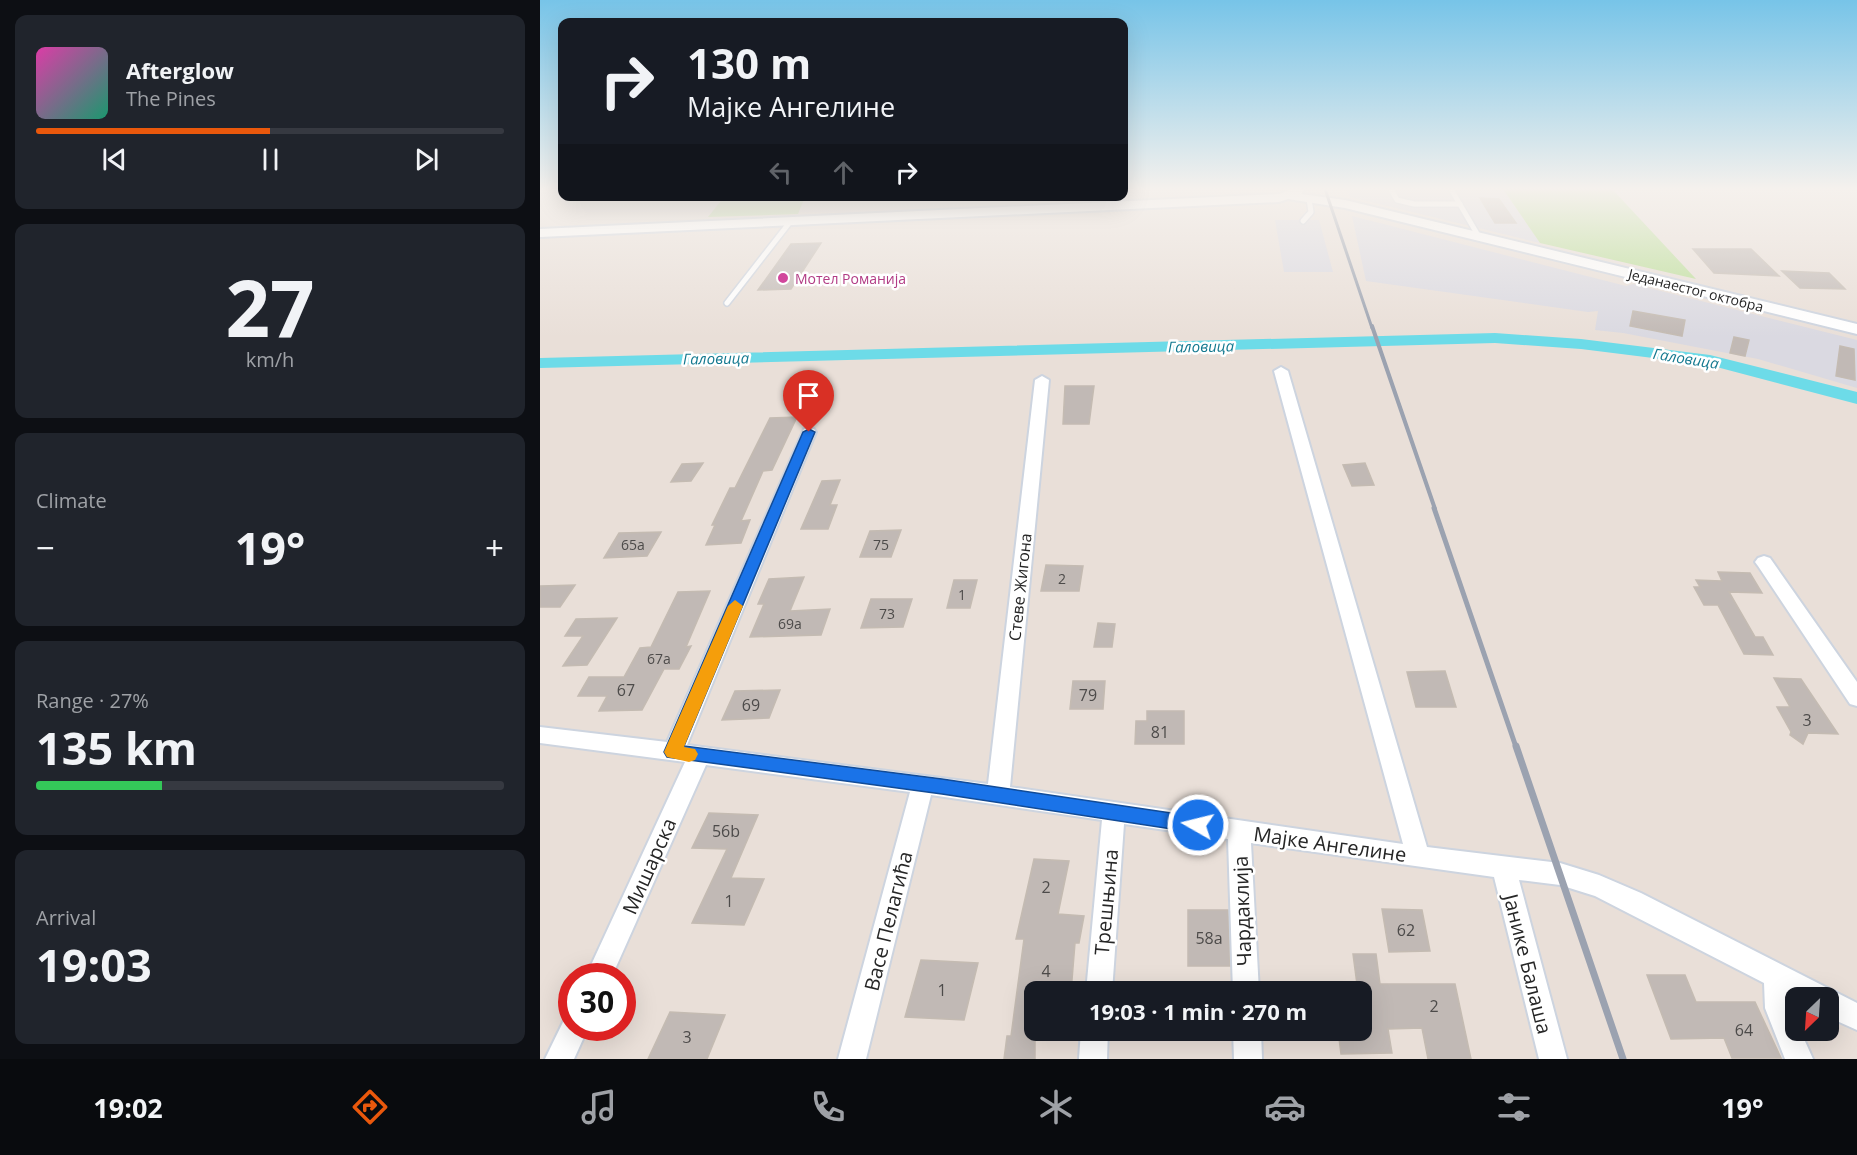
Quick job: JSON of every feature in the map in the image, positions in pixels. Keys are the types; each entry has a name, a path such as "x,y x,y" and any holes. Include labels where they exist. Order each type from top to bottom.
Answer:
{"main road":[{"name":"Једанаестог октобра","path":"1485,238 1857,329"}],"street":[{"path":"1281,371 1418,857"},
{"name":"Стеве Жигона","path":"998,794 1042,380"},
{"path":"673,752 809,432"},
{"path":"1764,562 1857,698"},
{"name":"Мајке Ангелине","path":"540,735 998,794 1418,857 1560,874 1599,886 1680,924 1799,987"},
{"name":"Мишарска","path":"606,963 699,756"},
{"name":"Васе Пелагића","path":"852,1059 923,784"},
{"name":"Трешњина","path":"1100,981 1114,813"},
{"name":"Чардаклија","path":"1239,831 1246,981"},
{"name":"Јанике Балаша","path":"1504,868 1553,1059"},
{"path":"1778,976 1774,992 1779,1014 1799,1059"},
{"path":"1839,1008 1857,1017"},
{"path":"559,1059 568,1041"},
{"path":"1093,1059 1094,1041"},
{"path":"1247,1041 1248,1059"}],"lane":[{"path":"727,303 777,238"}],"shaded area":[{"path":"1278,238 1324,238 1333,272 1284,272"},
{"path":"1357,238 1440,238 1626,286 1633,284 1857,340 1857,388 1758,359 1623,333 1595,330 1598,311 1588,312 1366,281"},
{"path":"1521,238 1537,238 1540,243"}],"green space":[{"path":"1537,238 1658,238 1696,279 1540,243"}],"building":[{"name":"Мотел Романија","path":"821,243 791,289 758,290 791,244"},
{"path":"1693,249 1751,249 1779,276 1714,273"},
{"path":"1782,271 1829,273 1845,289 1800,288"},
{"path":"1633,311 1685,320 1682,336 1630,326"},
{"path":"1734,337 1749,340 1745,356 1730,353"},
{"path":"1840,346 1854,349 1855,380 1836,376"},
{"path":"1065,386 1094,386 1089,424 1063,424"},
{"path":"797,417 772,470 763,471 741,521 750,520 741,543 706,545 715,525 712,525 730,488 735,488 770,418"},
{"path":"703,463 691,481 671,482 682,464"},
{"path":"1365,463 1374,485 1352,486 1343,465"},
{"path":"840,480 830,505 837,505 828,529 801,529 822,481"},
{"path":"901,530 891,557 860,557 870,531"},
{"path":"661,532 647,556 604,558 619,533"},
{"path":"1046,565 1083,566 1079,591 1041,591"},
{"path":"1718,572 1750,573 1762,593 1729,592 1755,637 1763,637 1773,655 1744,654 1718,605 1704,605 1694,587 1700,587 1696,580 1722,581"},
{"path":"804,577 790,611 830,609 821,635 750,637 764,604 758,604 769,579"},
{"path":"954,580 977,580 970,608 947,608"},
{"path":"575,585 560,607 540,607 540,586"},
{"path":"710,591 686,647 691,646 679,669 664,669 642,710 599,711 607,696 578,696 589,677 624,677 640,648 651,647 678,592"},
{"path":"871,599 912,599 903,627 861,628"},
{"path":"617,618 587,665 563,666 583,636 565,636 576,619"},
{"path":"1098,623 1115,624 1112,647 1094,647"},
{"path":"1445,671 1456,707 1416,707 1407,672"},
{"path":"1774,678 1801,679 1838,734 1808,733 1803,744 1790,735 1791,732 1777,707 1790,707"},
{"path":"1073,681 1105,681 1103,709 1070,709"},
{"path":"780,690 769,718 722,720 735,691"},
{"path":"1147,711 1184,711 1184,744 1135,744 1136,721 1147,721"},
{"path":"709,813 758,815 731,878 764,879 744,925 692,923 727,849 692,848"},
{"path":"1034,859 1069,861 1058,914 1084,916 1079,943 1075,943 1072,981 1024,981 1024,1041 1035,1041 1035,1059 1004,1059 1007,1036 1011,1036 1024,939 1016,939"},
{"path":"1382,909 1422,910 1430,951 1389,952"},
{"path":"1188,910 1228,910 1230,966 1188,966"},
{"path":"1353,954 1376,954 1380,984 1455,984 1471,1059 1428,1059 1422,1028 1388,1029 1392,1053 1341,1054 1339,1041 1372,1041 1372,981 1357,981"},
{"path":"921,960 978,963 964,1020 905,1017"},
{"path":"1647,975 1685,975 1696,1002 1755,1002 1781,1058 1732,1058 1724,1038 1671,1039"},
{"path":"670,1012 725,1015 707,1059 648,1059"}],"waterway":[{"name":"Галовица","path":"540,363 1495,338 1581,344 1710,360 1857,398"}],"railway":[{"path":"1342,238 1372,328"},
{"path":"1372,326 1435,509"},
{"path":"1434,508 1516,747"},
{"path":"1516,746 1623,1059"}],"slow traffic":[{"path":"689,754 673,752 735,606"}],"place":[{"name":"Мотел Романија","path":"783,278"}],"route":[{"path":"809,432 673,752 942,786 1198,825"}]}
